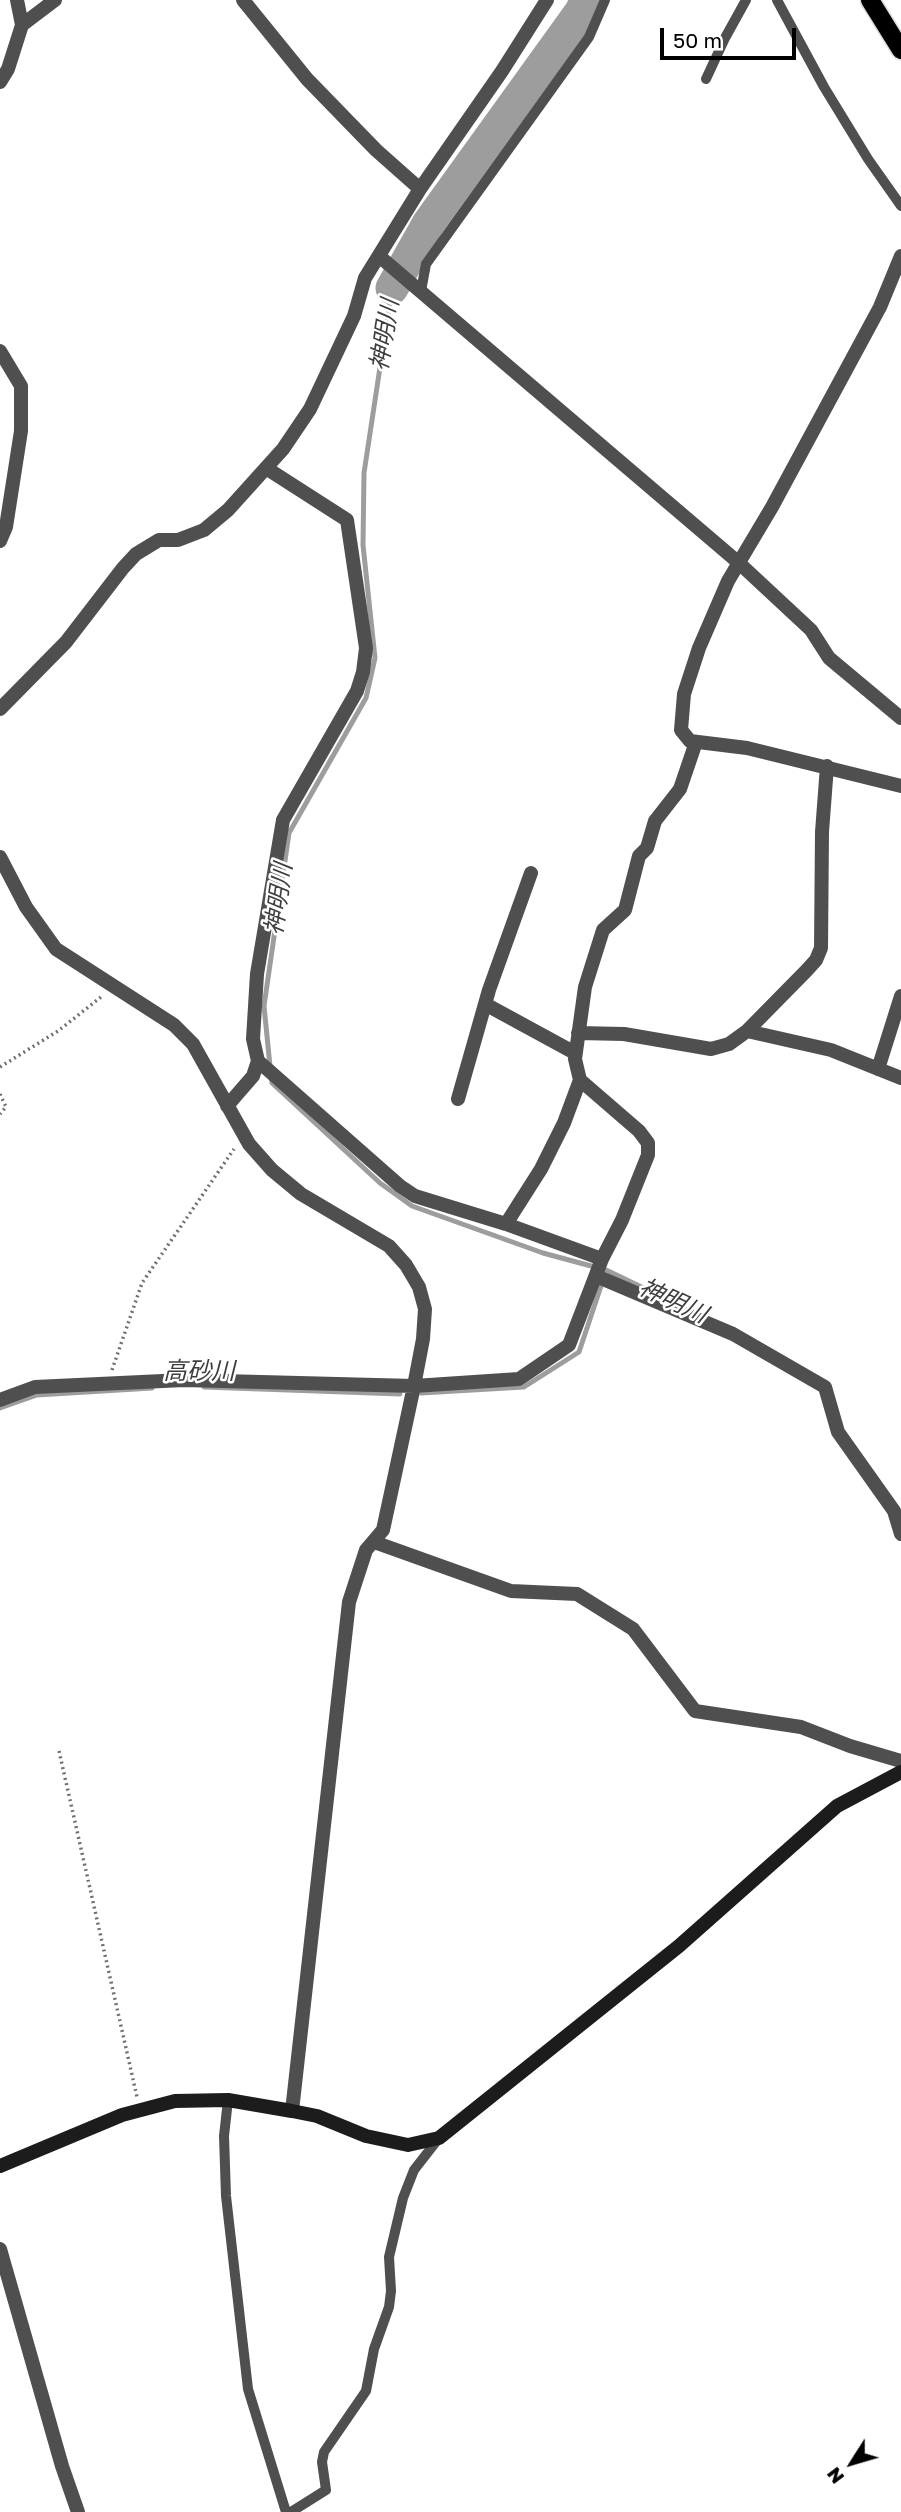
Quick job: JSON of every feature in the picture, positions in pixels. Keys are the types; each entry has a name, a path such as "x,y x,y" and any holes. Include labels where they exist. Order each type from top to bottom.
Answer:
{"main road":[{"path":"870,0 893,26 901,50"}],"street":[{"path":"0,82 8,69 22,25 17,0"},
{"path":"22,25 55,0"},
{"path":"243,0 307,79 376,150 420,189"},
{"path":"0,709 66,642 122,568 136,554 159,540 178,540 204,530 228,510 283,449 310,409 354,316 365,278 420,189 502,71 547,0"},
{"path":"379,256 738,563 811,629 829,658 901,718"},
{"path":"901,256 880,307 772,507 728,581 699,649 684,694 681,730 690,741 747,748 901,786"},
{"path":"0,351 21,386 21,431 6,527 0,541"},
{"path":"227,1106 253,1076 258,1061 253,1039 257,974 283,820 357,691 366,648 347,520 266,468"},
{"path":"506,1224 541,1169 564,1122 580,1080 575,1053 585,987 603,930 625,910 639,856 647,848 655,821 680,789 696,742"},
{"path":"578,1033 624,1034 711,1049 729,1044 747,1031 807,970 816,960 821,948 822,832 827,766"},
{"path":"0,857 26,907 56,948 174,1025 193,1044 243,1136 272,1170 301,1194 389,1246 406,1265 419,1287 425,1310 423,1339 383,1530 366,1550 349,1602 346,1649 292,2111"},
{"path":"458,1099 485,1004 531,873"},
{"path":"878,1069 901,996"},
{"path":"485,1004 575,1053"},
{"path":"747,1031 831,1050 901,1078"},
{"path":"258,1061 400,1186 415,1196 506,1224 603,1259"},
{"path":"0,1400 35,1387 184,1380 414,1386 519,1379 569,1345 648,1155 648,1143 639,1131 580,1080"},
{"path":"596,1276 733,1334 825,1387 838,1432 894,1511 901,1534"},
{"path":"374,1542 511,1591 577,1594 632,1629 695,1711 801,1727 850,1746 901,1761"},
{"path":"0,2166 140,2109 175,2101 228,2100 292,2111 317,2116 366,2136 408,2145 439,2138 679,1946 837,1806 901,1773"},
{"path":"0,2249 62,2466 78,2512"}],"lane":[{"path":"420,290 426,264 589,37 605,0"},
{"path":"706,79 746,0"},
{"path":"777,0 824,87 868,159 901,206"},
{"path":"228,2100 224,2136 226,2196 248,2389 288,2512 326,2490 322,2462 324,2452 366,2391 374,2349 389,2307 389,2258 402,2199 414,2170 439,2138"}],"path":[{"path":"0,1067 58,1031 114,987"},
{"path":"0,1094 6,1107 0,1114"},
{"path":"107,1384 142,1283 243,1136"},
{"path":"59,1751 140,2109"}],"waterway":[{"name":"神明川","path":"392,288 428,224 587,0"},
{"name":"神明川","path":"270,1066 264,1006 289,833 366,698 375,658 363,545 364,473 392,288"},
{"name":"神明川","path":"271,1076 272,1083 380,1183 412,1206 543,1253 606,1270 654,1293"},
{"name":"高砂川","path":"421,1393 524,1387 579,1352 601,1286"},
{"name":"高砂川","path":"204,1387 400,1394"},
{"name":"高砂川","path":"0,1408 37,1395 152,1388"}]}
